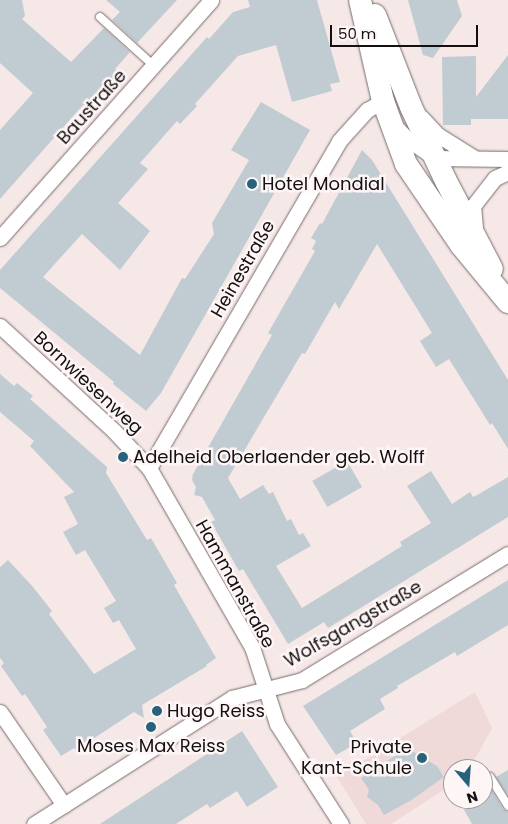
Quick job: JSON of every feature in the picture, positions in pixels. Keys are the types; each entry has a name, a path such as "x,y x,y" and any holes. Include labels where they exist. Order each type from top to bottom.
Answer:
{"main road":[{"path":"360,0 384,101 406,164 461,245 507,301"},
{"path":"370,0 411,107 434,158 475,234 507,301"}],"street":[{"name":"Baustraße","path":"0,238 211,0"},
{"name":"Heinestraße","path":"149,468 339,141 367,110 384,101"},
{"path":"411,107 438,135 473,157"},
{"path":"392,124 408,139 434,158 454,160 473,157 508,159"},
{"path":"475,234 473,206 495,178 508,172"},
{"name":"Bornwiesenweg","path":"1,329 114,431 149,468"},
{"name":"Hammanstraße","path":"149,468 252,647 277,724 341,824"},
{"name":"Wolfsgangstraße","path":"34,824 232,698 302,680 508,554"},
{"path":"0,712 64,805"}],"lane":[{"path":"100,17 153,65"},
{"path":"493,782 508,806"}],"shaded area":[{"name":"Private Kant-Schule","path":"475,692 492,728 475,759 443,759 443,790 391,824 366,824 337,777"}],"building":[{"path":"0,0 22,0 25,16 22,19 71,62 104,28 130,52 115,69 119,73 87,109 83,105 0,199 0,130 33,93 0,63"},
{"path":"106,0 177,0 137,43 112,20 120,12"},
{"path":"248,0 317,0 340,82 330,84 332,91 292,102 276,45 238,56 195,104 197,106 180,124 177,121 140,163 148,169 118,203 150,231 120,270 82,234 43,277 140,355 182,278 185,279 214,234 212,223 249,160 231,150 261,102 310,130 161,393 146,411 113,384 114,382 0,288 0,270 207,37 209,39 233,12 250,7"},
{"path":"408,0 457,0 462,16 433,58 423,55"},
{"path":"508,55 508,119 471,119 471,125 443,125 442,57 476,56 476,97"},
{"path":"362,150 372,160 508,380 508,449 492,423 490,425 449,359 436,367 420,341 432,333 377,244 339,309 335,302 305,354 302,353 228,478 240,499 263,485 269,494 273,492 287,521 291,519 299,535 303,533 311,546 276,566 302,608 402,546 400,542 431,523 407,486 431,471 452,504 470,492 473,497 508,477 508,517 328,628 324,622 288,644 243,569 239,571 211,522 215,520 202,497 194,495 196,487 192,480 193,474 272,335 268,333 315,251 312,249 316,241 311,238 320,223 322,224"},
{"path":"0,374 14,386 17,383 33,396 30,399 107,467 106,473 147,540 151,538 177,583 174,585 216,658 207,666 142,705 144,718 134,712 76,750 74,748 61,756 43,730 47,727 25,694 22,696 1,666 4,663 0,658 0,567 8,560 33,587 52,611 49,614 94,674 136,649 119,620 113,623 104,608 116,601 85,550 76,555 63,532 78,524 64,497 74,492 30,446 34,441 0,412"},
{"path":"347,461 362,487 327,507 312,481"},
{"path":"508,580 508,625 457,656 455,652 397,686 398,688 380,699 385,709 350,731 357,743 336,755 303,706"},
{"path":"242,731 278,787 247,807 237,791 210,808 207,804 176,824 100,824"},
{"path":"407,748 437,766 443,775 443,778 410,801 384,815 378,805 367,797 369,790 361,778"},
{"path":"508,770 508,795 496,777"},
{"path":"493,792 503,809 508,812 508,824 472,824 464,809 493,809"}],"place":[{"name":"Hotel Mondial","path":"252,184"},
{"name":"Adelheid Oberlaender geb. Wolff","path":"123,457"},
{"name":"Hugo Reiss","path":"157,711"},
{"name":"Moses Max Reiss","path":"151,727"},
{"name":"Private Kant-Schule","path":"422,758"}]}
